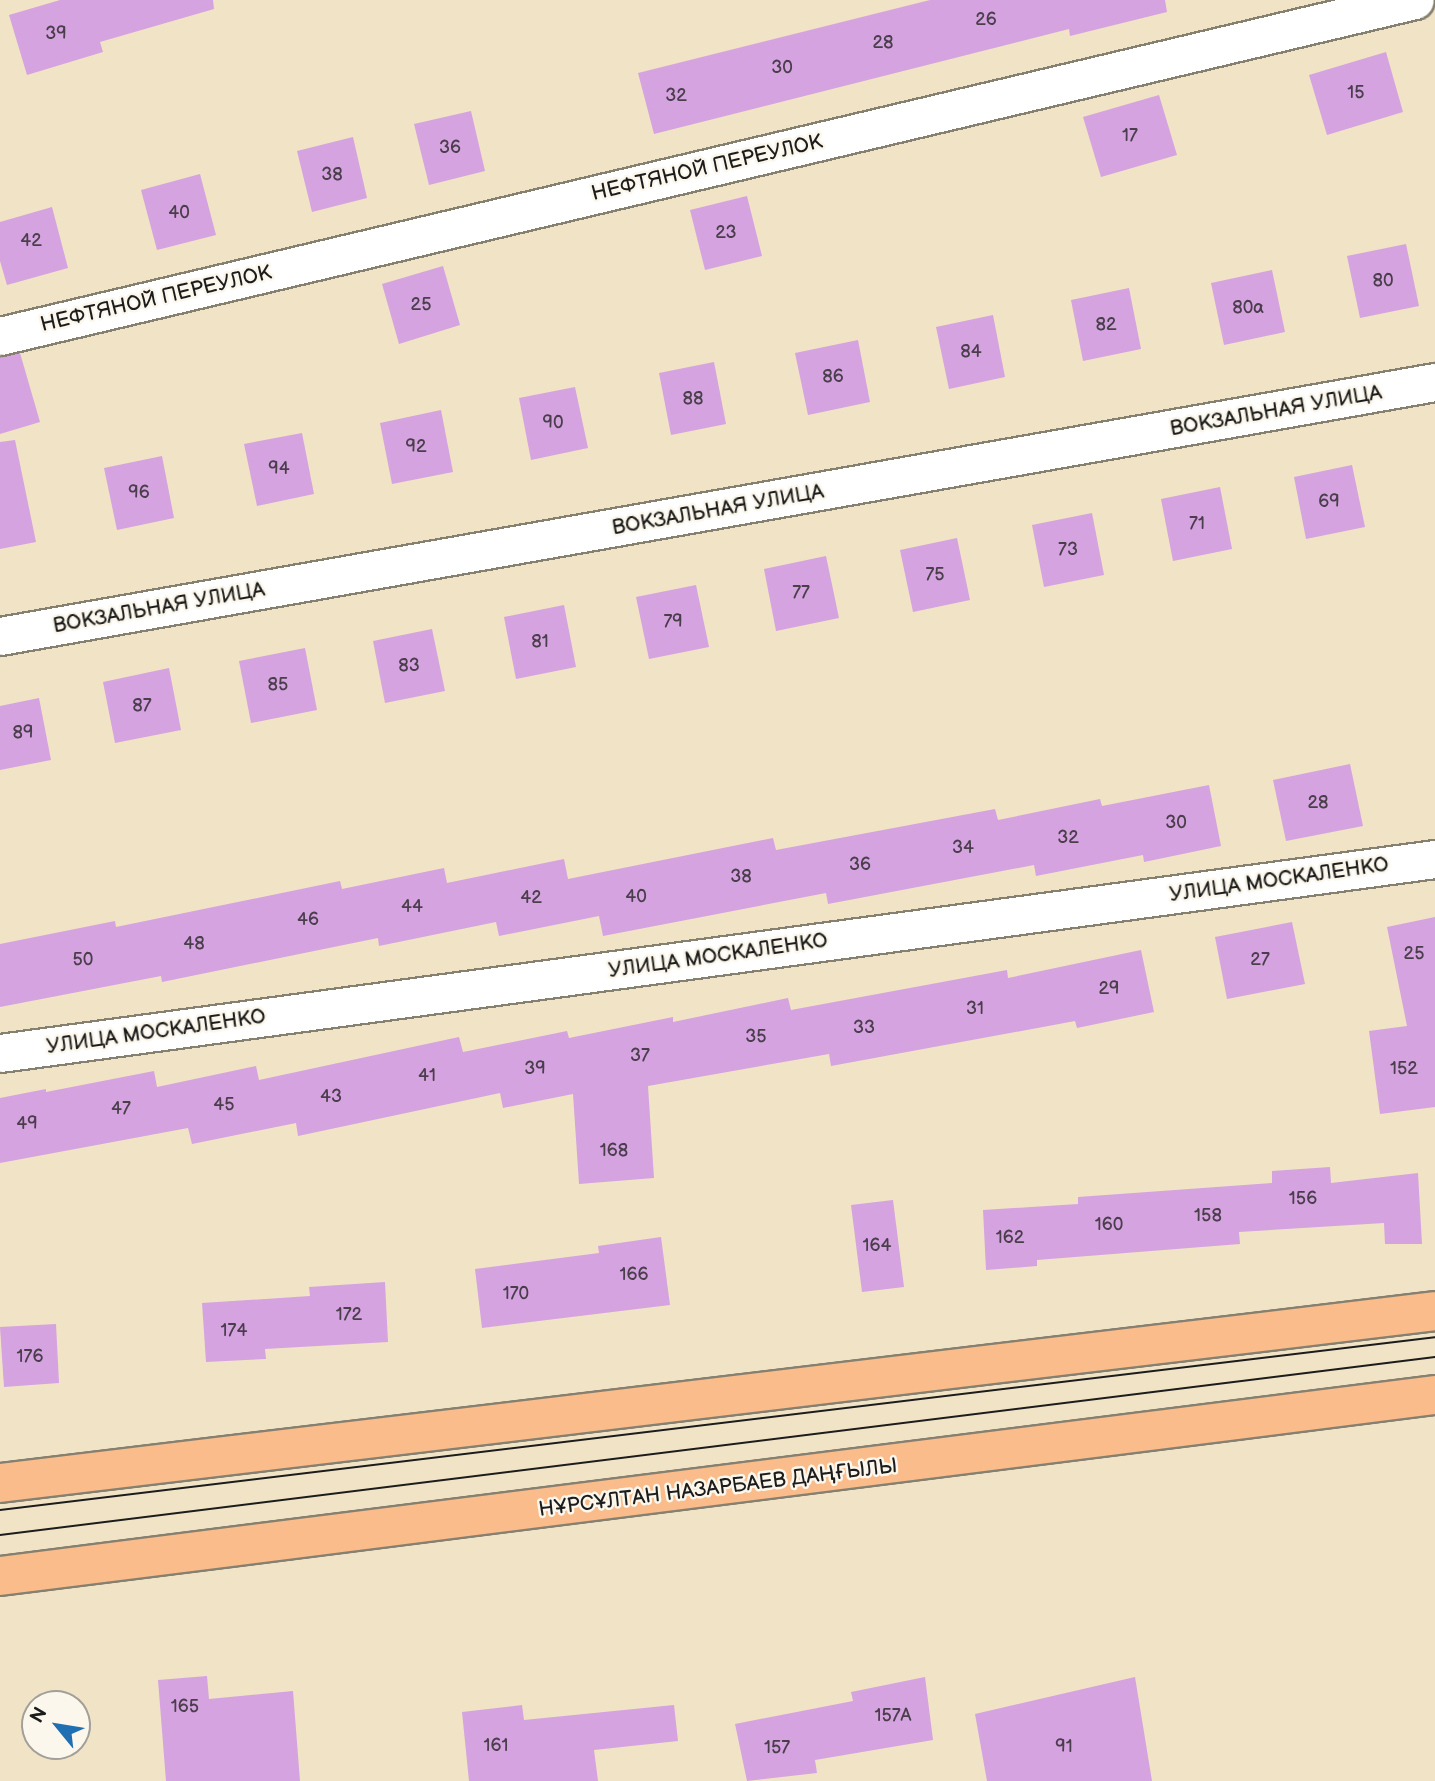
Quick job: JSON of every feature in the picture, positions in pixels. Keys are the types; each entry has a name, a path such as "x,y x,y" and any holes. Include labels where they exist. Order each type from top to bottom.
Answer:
{"main road":[{"path":"0,1483 1435,1311"},
{"name":"НҰРСҰЛТАН НАЗАРБАЕВ ДАҢҒЫЛЫ","path":"0,1576 1435,1395"}],"street":[{"name":"НЕФТЯНОЙ ПЕРЕУЛОК","path":"0,336 1415,0"},
{"name":"ВОКЗАЛЬНАЯ УЛИЦА","path":"0,636 1435,382"},
{"name":"УЛИЦА МОСКАЛЕНКО","path":"0,1053 1435,859"}],"building":[{"path":"60,0 213,0 214,9 100,42 103,52 27,75 9,15"},
{"path":"930,0 1165,0 1167,12 1070,36 1069,29 654,134 638,73"},
{"path":"1386,52 1403,112 1327,135 1309,75"},
{"path":"1159,95 1177,155 1101,177 1083,117"},
{"path":"471,111 485,171 429,185 414,124"},
{"path":"353,137 367,198 312,212 297,151"},
{"path":"200,174 216,235 157,250 141,190"},
{"path":"747,196 762,256 705,270 690,210"},
{"path":"52,207 68,268 7,285 0,261 0,222"},
{"path":"1406,244 1419,306 1360,318 1347,256"},
{"path":"443,266 460,325 399,344 382,284"},
{"path":"1272,270 1285,332 1224,345 1211,283"},
{"path":"1129,288 1141,349 1083,361 1071,300"},
{"path":"993,315 1005,377 949,389 936,327"},
{"path":"858,340 870,402 808,415 795,353"},
{"path":"20,353 40,422 0,434 0,356"},
{"path":"714,362 726,424 671,435 659,373"},
{"path":"575,387 588,448 531,460 519,398"},
{"path":"441,410 453,472 392,484 380,423"},
{"path":"302,433 314,494 257,506 244,444"},
{"path":"15,440 36,542 0,549 0,442"},
{"path":"162,456 174,518 117,530 104,468"},
{"path":"1352,465 1365,527 1306,539 1294,477"},
{"path":"1220,487 1232,549 1173,561 1161,499"},
{"path":"1092,513 1104,575 1044,587 1032,525"},
{"path":"957,538 970,600 913,612 900,550"},
{"path":"826,556 839,618 776,631 764,569"},
{"path":"696,585 709,647 649,659 636,597"},
{"path":"564,605 576,667 516,679 504,617"},
{"path":"432,629 445,691 385,703 373,641"},
{"path":"305,648 317,710 251,723 239,661"},
{"path":"169,668 181,730 115,743 103,682"},
{"path":"39,698 51,760 0,770 0,706"},
{"path":"1350,764 1363,826 1286,841 1273,780"},
{"path":"1209,785 1221,846 1144,862 1143,855 1036,876 1034,865 828,904 826,893 603,936 599,916 499,936 496,922 379,946 378,938 162,982 161,976 0,1007 0,944 115,921 116,927 340,881 342,889 444,868 447,883 564,859 568,879 773,838 776,850 995,809 998,820 1100,799 1102,806"},
{"path":"1435,917 1435,1107 1380,1114 1369,1031 1407,1026 1387,927"},
{"path":"1292,922 1305,984 1227,999 1215,937"},
{"path":"1141,950 1154,1012 1077,1028 1075,1021 831,1066 829,1054 648,1086 654,1178 579,1184 573,1094 503,1108 500,1093 298,1136 296,1123 192,1144 188,1128 0,1163 0,1098 46,1089 46,1092 154,1071 157,1087 256,1066 259,1080 459,1037 463,1052 567,1031 569,1038 673,1017 673,1022 788,998 791,1010 1007,970 1008,978"},
{"path":"1330,1167 1331,1183 1418,1173 1422,1244 1385,1244 1384,1223 1239,1232 1240,1244 1037,1260 1037,1266 986,1270 983,1210 1078,1204 1078,1197 1272,1183 1272,1171"},
{"path":"893,1200 904,1287 862,1292 851,1205"},
{"path":"661,1237 670,1305 482,1328 475,1269 599,1253 598,1246"},
{"path":"385,1282 388,1342 265,1349 266,1359 206,1362 202,1303 310,1296 309,1287"},
{"path":"56,1324 59,1383 4,1387 0,1327"},
{"path":"207,1676 209,1699 293,1691 300,1781 166,1781 158,1680"},
{"path":"925,1677 933,1740 815,1760 817,1773 747,1781 735,1724 853,1701 851,1692"},
{"path":"1135,1677 1152,1781 987,1781 975,1714"},
{"path":"522,1705 524,1720 674,1705 678,1741 594,1750 598,1781 469,1781 462,1712"}],"tram line":[{"path":"0,1510 1435,1337"},
{"path":"0,1535 1435,1357"}]}
